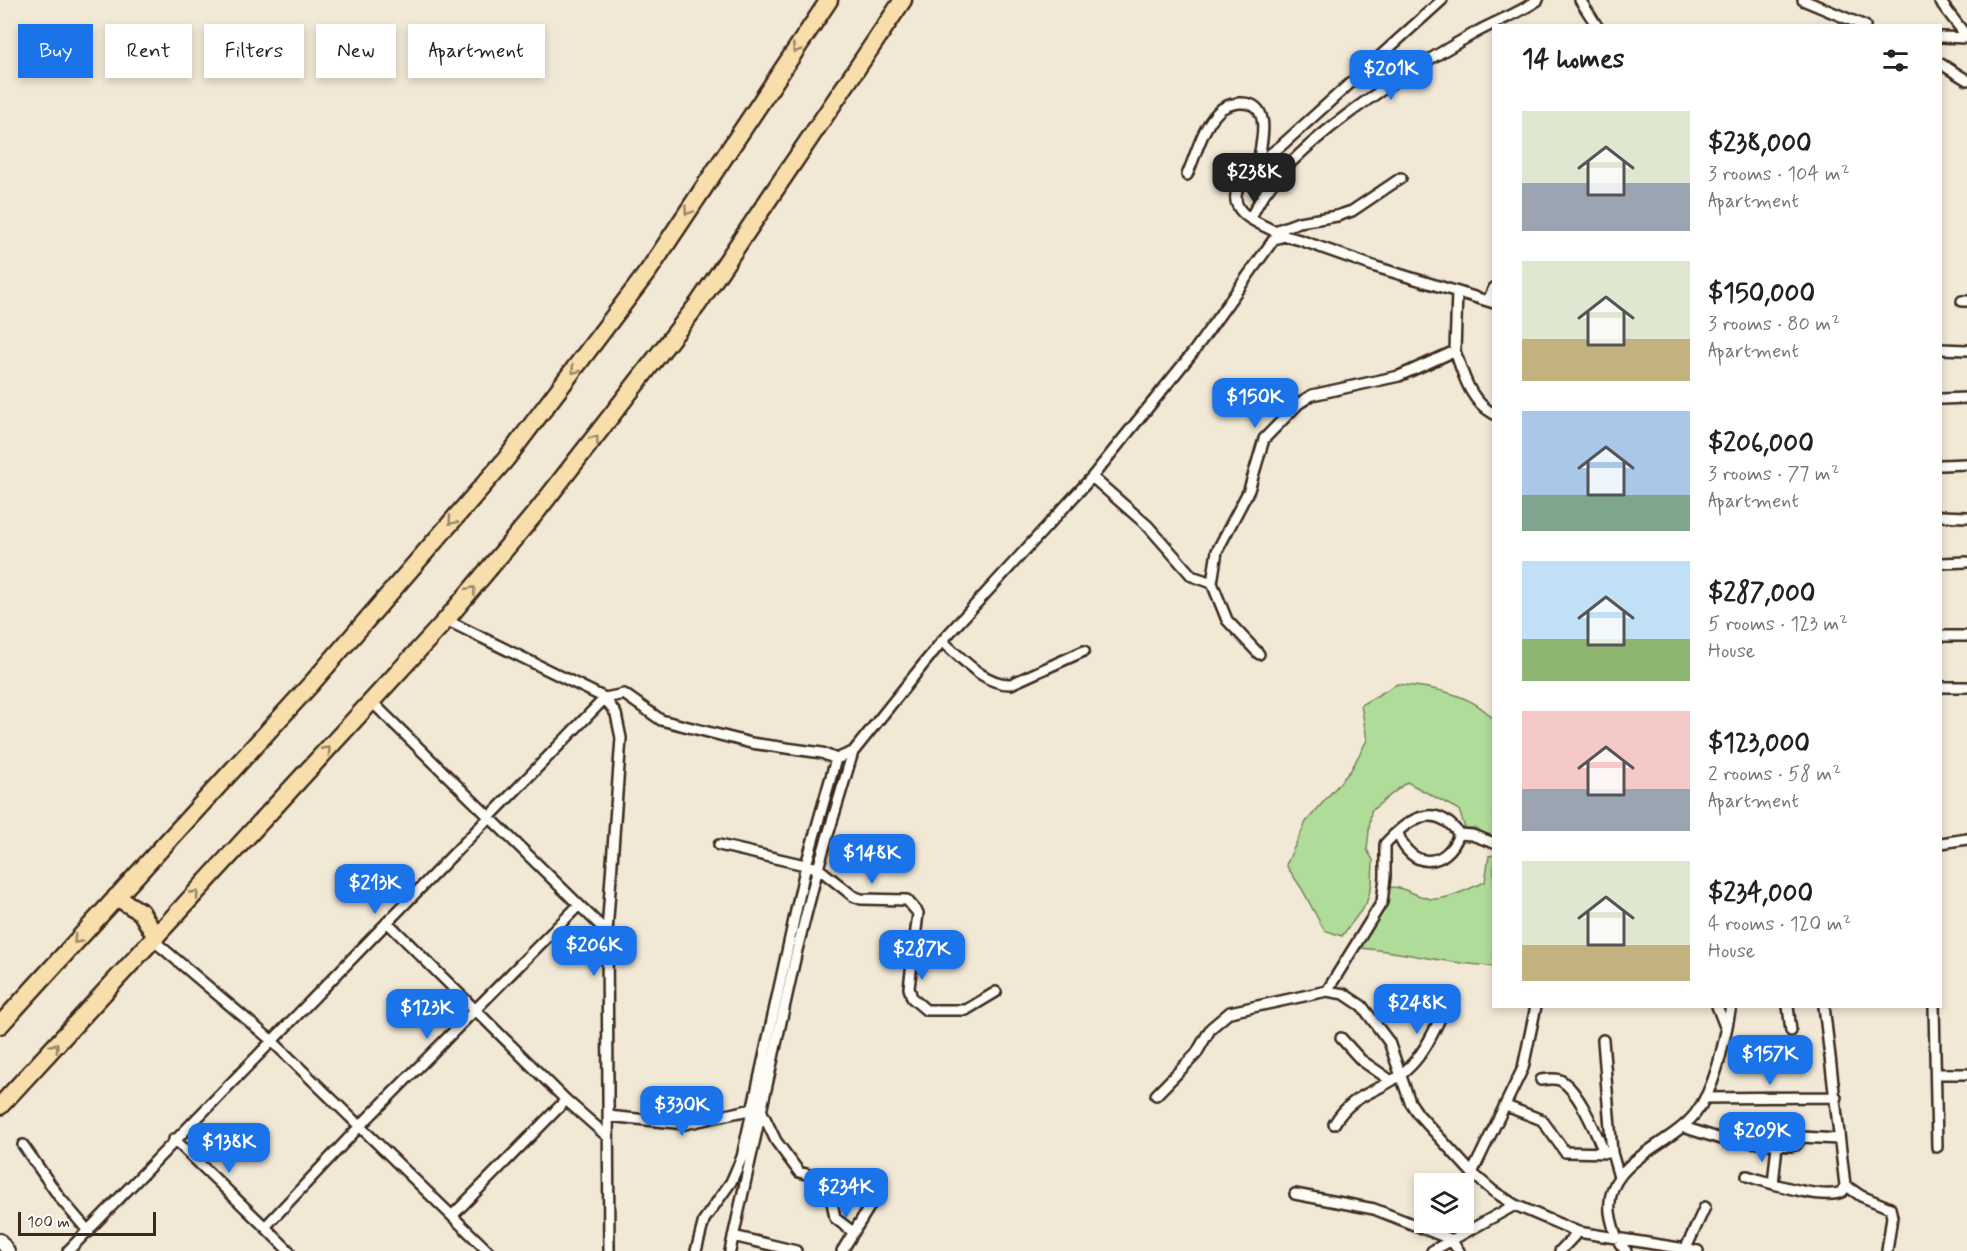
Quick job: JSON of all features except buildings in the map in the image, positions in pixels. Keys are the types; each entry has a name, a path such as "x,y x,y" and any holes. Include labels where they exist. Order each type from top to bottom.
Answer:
{"highway":[{"path":"0,1025 312,683 506,459 649,270 829,0"},
{"path":"0,1106 446,620 588,449 698,304 903,0"},
{"path":"116,897 141,912 154,938"}],"street":[{"path":"1430,0 1434,10"},
{"path":"1443,0 1283,144 1258,162 1239,183 1236,196 1242,213 1285,236 1491,302"},
{"path":"1494,24 1538,0"},
{"path":"1803,0 1860,24"},
{"path":"1939,0 1967,38"},
{"path":"1584,1 1596,24"},
{"path":"1251,218 1265,189 1330,128 1425,61 1492,25"},
{"path":"1942,37 1967,38"},
{"path":"1942,65 1967,80"},
{"path":"1187,175 1208,124 1224,107 1234,104 1246,103 1256,108 1263,118 1264,131 1258,162"},
{"path":"1275,231 1299,222 1337,216 1352,211 1401,178"},
{"path":"696,1251 704,1220 731,1182 758,1110 818,868 853,752 942,641 1092,477 1194,351 1267,247 1274,239 1285,236"},
{"path":"1457,292 1455,351 1474,397 1483,408 1492,413"},
{"path":"1942,349 1967,350"},
{"path":"1259,654 1227,620 1212,583 1217,551 1248,490 1264,440 1298,404 1318,393 1399,376 1455,351"},
{"path":"1942,399 1967,398"},
{"path":"1942,465 1967,464"},
{"path":"1092,477 1148,526 1192,576 1212,583"},
{"path":"1942,516 1967,517"},
{"path":"1942,563 1967,562"},
{"path":"446,620 605,698 616,714 621,738 607,932 609,1251"},
{"path":"1942,636 1967,636"},
{"path":"942,641 988,681 998,684 1011,684 1084,651"},
{"path":"1942,687 1967,687"},
{"path":"68,1251 174,1139 605,698 624,694 661,720 751,743 822,753 836,759 853,752"},
{"path":"371,701 607,932"},
{"path":"730,1251 806,864 836,759"},
{"path":"1327,991 1382,902 1385,877 1384,844 1406,824 1417,818 1429,816 1442,818 1459,834 1472,835 1492,842"},
{"path":"1398,833 1402,845 1410,854 1422,860 1434,860 1446,855 1455,846 1459,834"},
{"path":"1942,843 1967,839"},
{"path":"719,845 818,868 853,896 861,899 898,898 907,900 915,906 918,923 909,981 912,998 918,1006 937,1012 966,1010 996,992"},
{"path":"265,1227 360,1126 579,905"},
{"path":"387,922 475,1012 566,1100 608,1137"},
{"path":"154,938 271,1040 488,1251"},
{"path":"1156,1095 1196,1054 1211,1028 1230,1012 1327,991 1344,994 1362,1006 1389,1042 1408,1096 1418,1114 1472,1173 1506,1106 1528,1054 1536,1008"},
{"path":"1334,1124 1350,1103 1402,1074 1423,1052 1446,1006"},
{"path":"1718,1008 1727,1030"},
{"path":"1626,1251 1616,1237 1610,1204 1619,1177 1643,1153 1683,1127 1705,1098 1727,1030 1731,1008"},
{"path":"1788,1008 1791,1031"},
{"path":"1747,1176 1773,1184 1833,1195 1843,1191 1845,1185 1838,1139 1836,1097 1824,1008"},
{"path":"1934,1008 1937,1147"},
{"path":"1341,1038 1361,1060 1390,1080"},
{"path":"1603,1040 1608,1153"},
{"path":"1937,1074 1967,1074"},
{"path":"1541,1080 1552,1079 1563,1083 1592,1121 1619,1177"},
{"path":"1705,1098 1836,1097"},
{"path":"452,1216 566,1100"},
{"path":"1506,1106 1542,1120 1565,1152 1608,1153"},
{"path":"608,1116 685,1124 758,1110"},
{"path":"758,1110 776,1141 799,1172 828,1180 835,1218 853,1232"},
{"path":"1683,1127 1721,1139 1794,1146 1802,1137 1838,1139"},
{"path":"174,1139 289,1251"},
{"path":"1773,1184 1777,1144"},
{"path":"23,1145 60,1198 88,1232"},
{"path":"1474,1174 1515,1205 1578,1232 1698,1251"},
{"path":"1845,1185 1861,1196 1890,1208 1892,1217 1887,1251"},
{"path":"1295,1194 1363,1205 1450,1239 1458,1251"},
{"path":"842,1251 873,1202"},
{"path":"1432,1251 1515,1205"},
{"path":"1686,1248 1705,1207"},
{"path":"1560,1251 1578,1232"},
{"path":"733,1236 796,1251"},
{"path":"0,1240 8,1251"}],"green space":[{"path":"1397,684 1450,693 1474,703 1492,718 1492,837 1475,828 1465,828 1459,810 1407,782 1371,811 1367,850 1373,860 1372,884 1366,904 1342,936 1324,930 1286,865 1306,822 1351,770 1367,740 1361,705"},
{"path":"1492,855 1492,966 1360,948 1381,911 1388,888 1399,888 1434,899 1453,895 1485,882 1489,856"}]}
